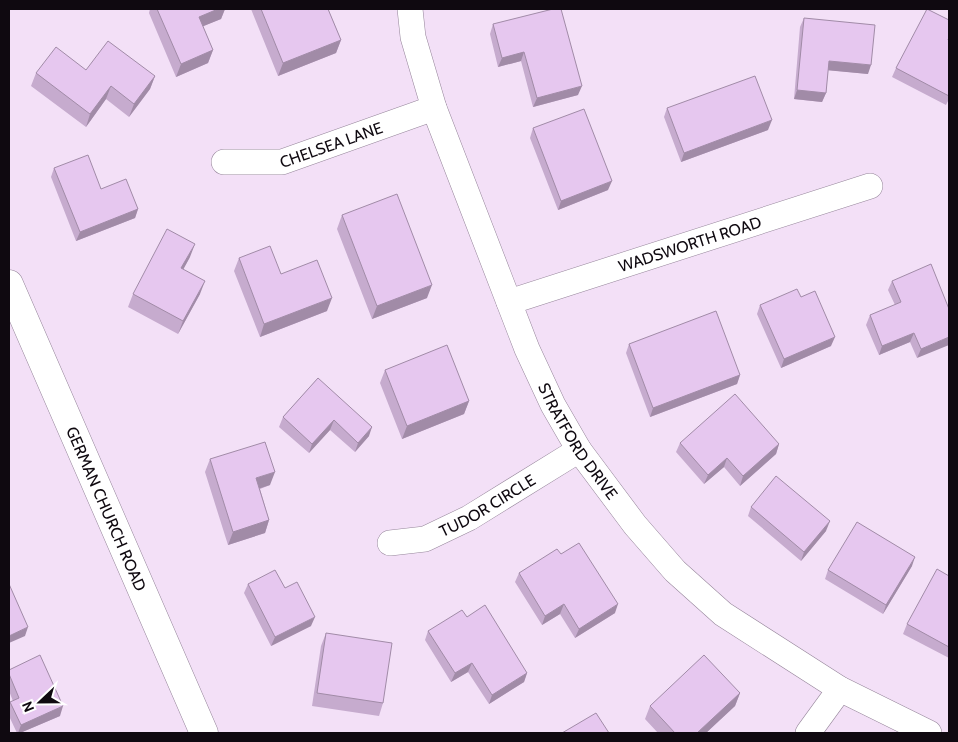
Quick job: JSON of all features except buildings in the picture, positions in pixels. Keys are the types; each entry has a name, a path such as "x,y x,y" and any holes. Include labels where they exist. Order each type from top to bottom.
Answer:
{"street":[{"name":"STRATFORD DRIVE","path":"410,9 414,37 434,108 527,349 553,405 579,450 634,525 675,571 723,614 840,689 929,733"},
{"name":"CHELSEA LANE","path":"224,162 282,162 434,108"},
{"name":"WADSWORTH ROAD","path":"509,302 870,186"},
{"name":"GERMAN CHURCH ROAD","path":"9,284 204,733"},
{"name":"TUDOR CIRCLE","path":"390,542 425,539 469,518 579,450"},
{"path":"808,733 840,689"}]}
